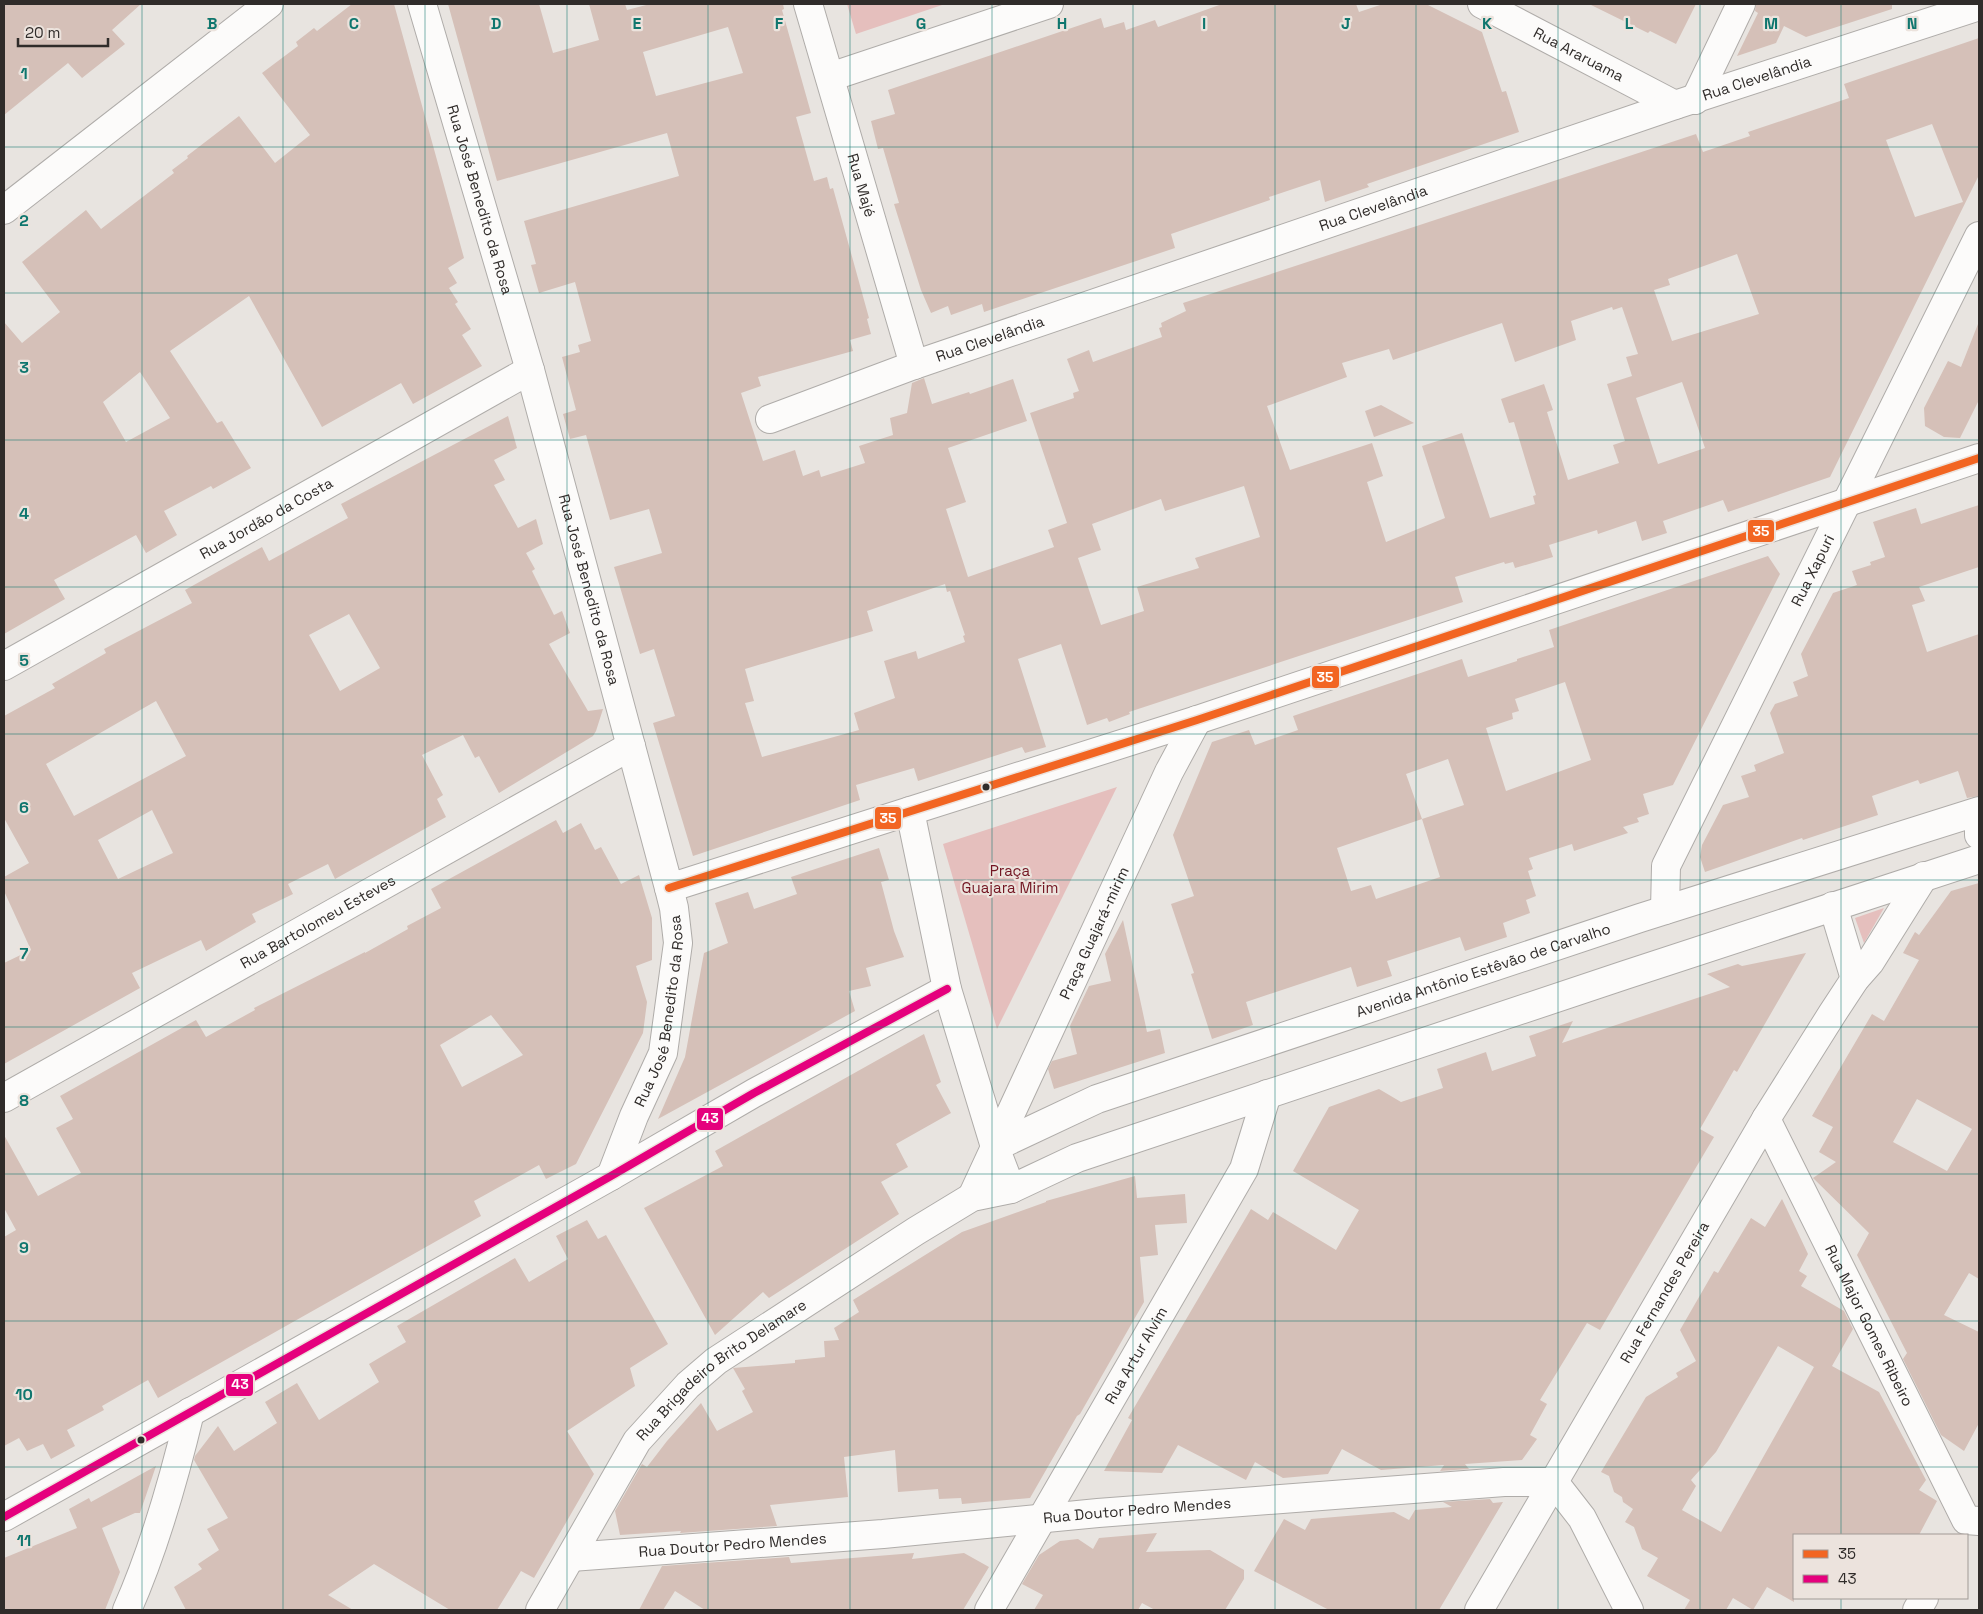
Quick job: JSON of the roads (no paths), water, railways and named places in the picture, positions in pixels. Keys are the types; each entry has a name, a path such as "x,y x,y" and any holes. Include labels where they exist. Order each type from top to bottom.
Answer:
{"street":[{"path":"4,210 269,4"},
{"name":"Rua José Benedito da Rosa","path":"422,4 530,370 674,908 678,943 663,1053 634,1116 611,1176"},
{"name":"Rua Majé","path":"808,4 914,366"},
{"path":"830,76 1049,4"},
{"name":"Rua Araruama","path":"1482,4 1685,103"},
{"path":"1685,103 1741,4"},
{"name":"Rua Clevelândia","path":"770,419 914,366 1685,103 1979,6"},
{"name":"Rua Xapuri","path":"1665,910 1666,866 1979,236"},
{"name":"Rua Jordão da Costa","path":"4,666 530,370"},
{"path":"668,888 1197,720 1979,458"},
{"name":"Praça Guajará-mirim","path":"994,1147 1169,772 1197,720"},
{"name":"Rua Bartolomeu Esteves","path":"4,1098 631,746"},
{"path":"910,811 947,989 994,1147 1010,1189 1077,1158 1979,859"},
{"name":"Avenida Antônio Estêvão de Carvalho","path":"994,1147 1097,1099 1665,910 1979,811"},
{"path":"1979,827 1979,835"},
{"name":"Rua Fernandes Pereira","path":"1479,1610 1766,1119 1855,979 1870,962 1941,858 1940,844 1930,833 1920,830"},
{"path":"1833,906 1855,979"},
{"path":"4,1517 611,1176 754,1093 947,989"},
{"name":"Rua Artur Alvim","path":"989,1610 1244,1169 1267,1094"},
{"name":"Rua Major Gomes Ribeiro","path":"1766,1119 1968,1525"},
{"path":"972,1197 994,1147"},
{"name":"Rua Brigadeiro Brito Delamare","path":"540,1610 637,1441 688,1385 716,1361 916,1231 972,1197 1010,1189"},
{"path":"127,1610 139,1583 175,1472 190,1412"},
{"name":"Rua Doutor Pedro Mendes","path":"571,1557 882,1534 1043,1518 1504,1482 1554,1482"},
{"path":"1554,1482 1582,1518 1629,1610"},
{"path":"1968,1525 1979,1496"},
{"path":"1917,1610 1923,1599"}],"park label":[{"name":"Praça Guajara Mirim","path":"1010,880"}]}
